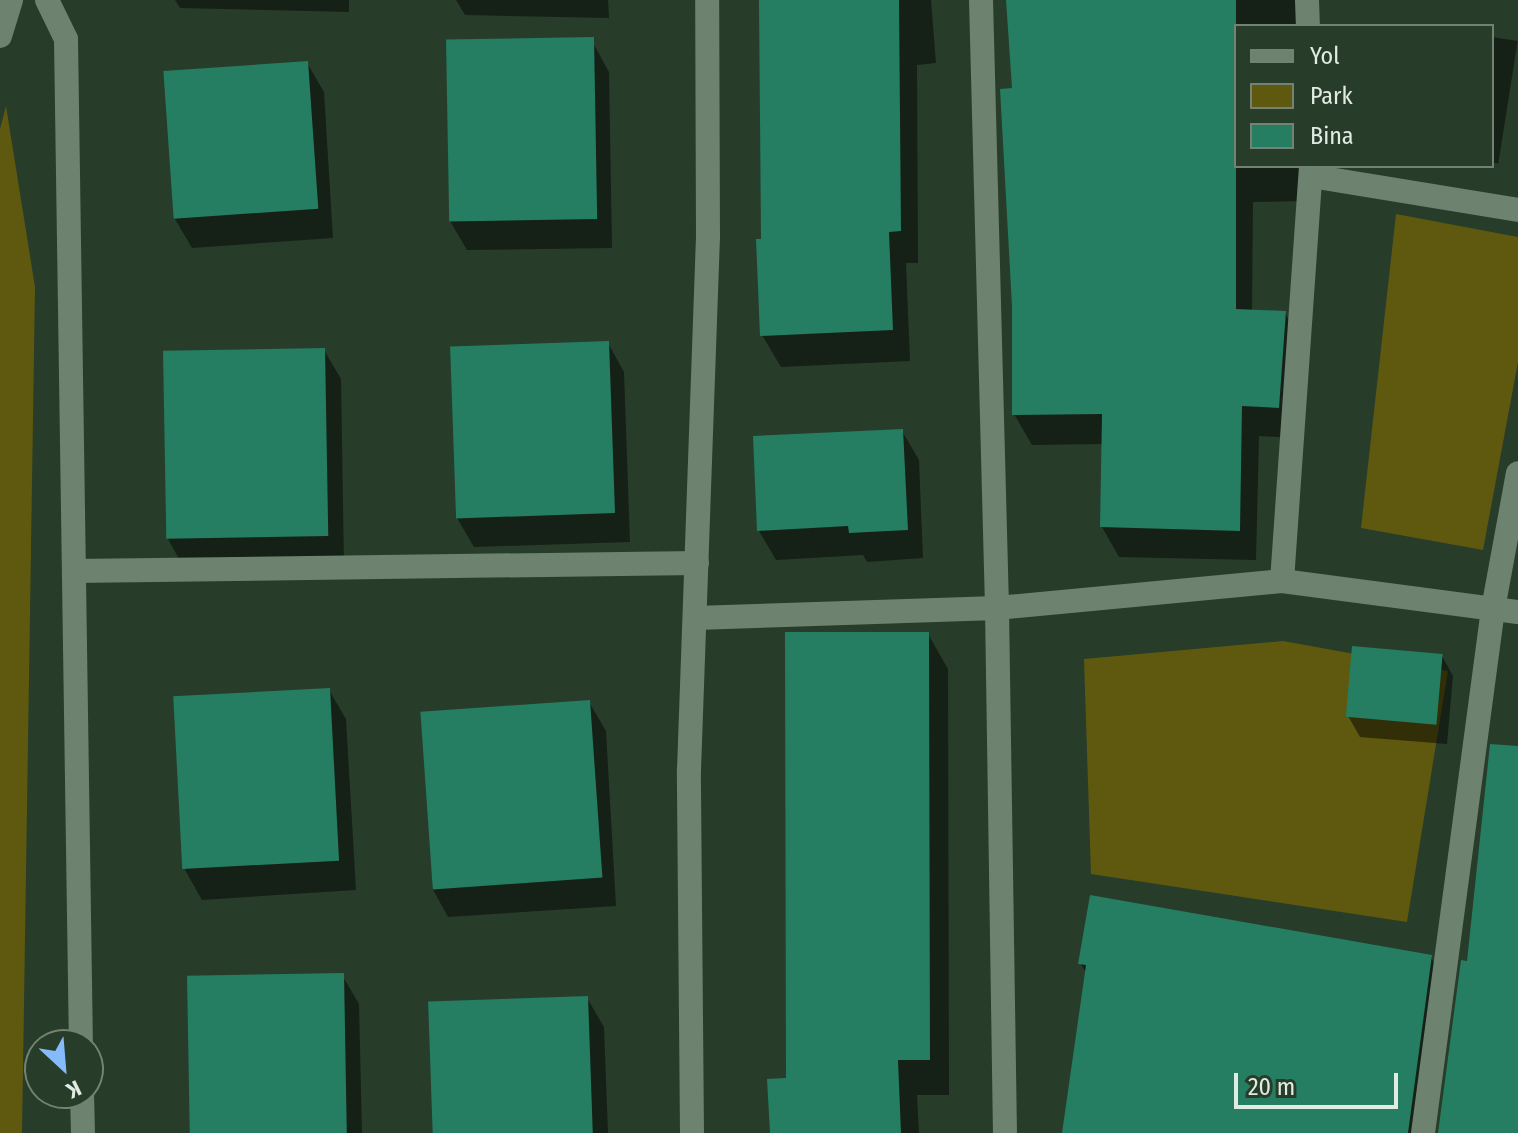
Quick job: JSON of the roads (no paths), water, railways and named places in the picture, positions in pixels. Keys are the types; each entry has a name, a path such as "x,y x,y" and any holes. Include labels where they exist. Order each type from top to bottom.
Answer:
{"street":[{"path":"0,36 11,0"},
{"path":"47,0 66,39 81,1029"},
{"path":"692,1133 689,770 708,237 707,0"},
{"path":"981,0 997,608 1005,1133"},
{"path":"1307,0 1308,24"},
{"path":"1282,581 1311,171 1518,210"},
{"path":"1423,1133 1493,609 1518,473"},
{"path":"74,571 697,563"},
{"path":"695,618 997,608 1282,581 1518,612"},
{"path":"82,1109 83,1133"}]}
